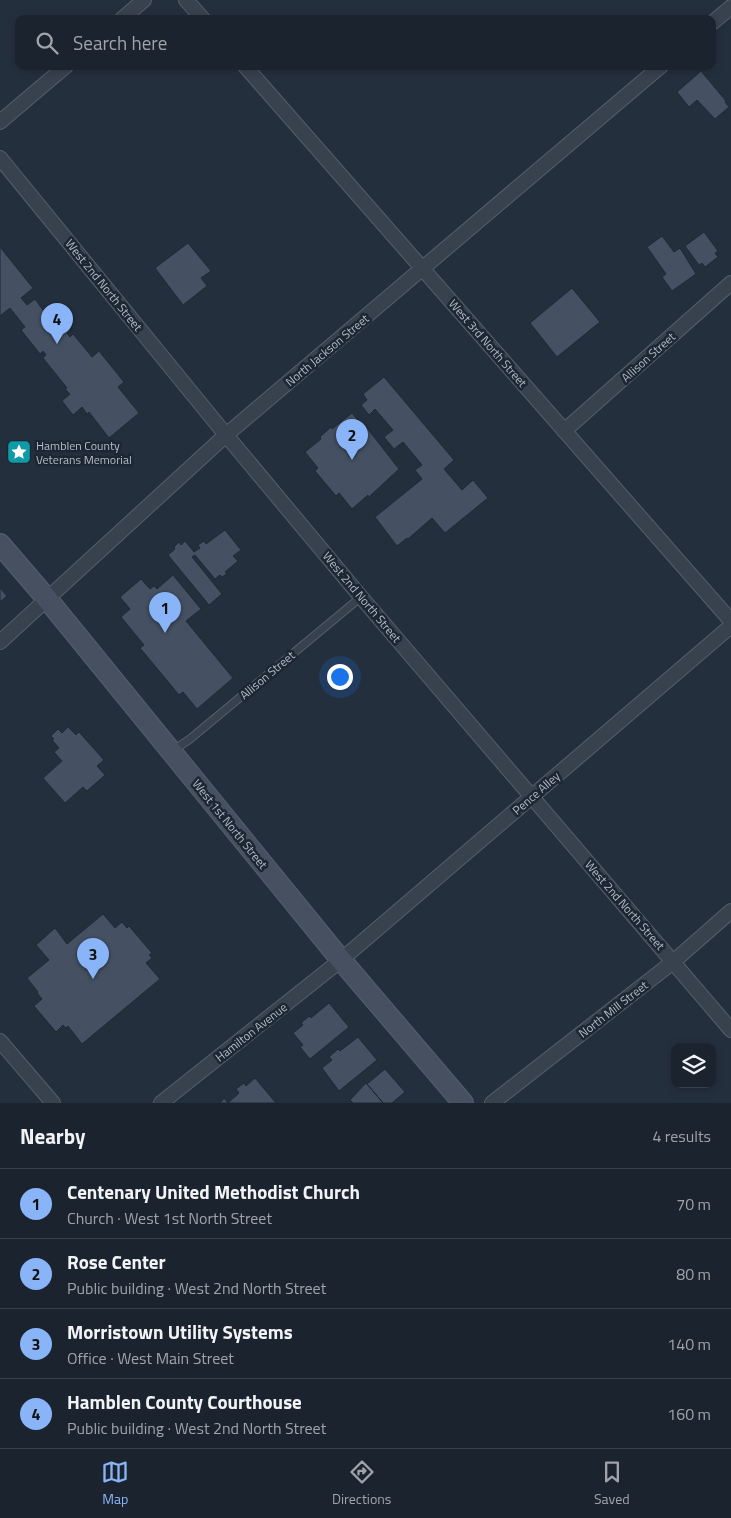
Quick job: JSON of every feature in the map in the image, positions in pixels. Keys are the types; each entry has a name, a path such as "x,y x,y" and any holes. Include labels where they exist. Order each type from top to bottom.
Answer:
{"main road":[{"name":"West 1st North Street","path":"0,544 48,600 341,960 462,1103"}],"street":[{"path":"127,15 144,0"},
{"path":"186,0 199,15"},
{"path":"716,20 731,7"},
{"path":"0,122 61,70"},
{"name":"West 3rd North Street","path":"248,70 731,621"},
{"name":"North Jackson Street","path":"0,642 226,435 657,70"},
{"name":"West 2nd North Street","path":"0,158 361,597 731,1030"},
{"name":"Allison Street","path":"564,431 731,283"},
{"name":"Pence Alley","path":"341,960 731,626"},
{"name":"North Mill Street","path":"492,1103 673,962 731,911"},
{"name":"Hamilton Avenue","path":"161,1103 341,960"},
{"path":"0,1041 53,1103"}],"lane":[{"name":"Allison Street","path":"171,752 190,739 361,597"}],"building":[{"path":"701,71 729,107 715,119 697,100 689,107 677,92"},
{"path":"704,232 718,251 715,253 718,257 705,267 702,263 699,265 685,246"},
{"path":"662,236 674,252 680,248 696,274 672,291 662,277 666,274 647,247"},
{"path":"188,243 211,271 201,278 207,286 183,305 155,268"},
{"path":"0,247 33,288 21,298 27,305 35,299 43,310 50,304 71,330 67,333 70,337 73,334 92,357 99,351 124,382 118,387 139,413 109,438 89,412 87,414 82,407 73,415 62,401 70,394 65,389 67,388 43,358 46,355 43,351 40,354 21,330 25,327 10,308 0,316"},
{"path":"572,288 600,322 557,357 530,323"},
{"path":"384,377 454,460 444,469 462,490 473,480 488,498 445,533 432,518 397,546 375,517 422,479 415,470 422,465 403,442 394,449 384,437 393,430 375,409 369,415 361,405 367,400 363,394"},
{"path":"352,413 366,430 367,428 399,469 369,497 368,495 352,509 339,493 336,496 315,471 318,468 305,452 321,439 320,437 331,427 332,429"},
{"path":"225,530 241,550 233,556 238,561 225,572 227,574 222,577 220,575 215,579 195,555 192,557 222,594 209,605 168,555 179,542 181,545 185,541 194,552 200,548 198,545 204,541 206,544"},
{"path":"173,575 201,609 186,621 233,678 197,709 183,692 179,695 140,648 144,645 121,617 130,609 120,597 141,579 150,589 154,586 157,589"},
{"path":"0,588 7,596 0,602"},
{"path":"68,727 76,735 79,732 104,760 97,766 105,775 87,791 83,787 65,803 43,778 62,761 54,752 59,748 51,736 58,729 62,733"},
{"path":"103,914 115,928 122,922 127,928 129,926 152,953 149,955 152,958 146,963 160,979 82,1044 68,1026 66,1028 63,1025 56,1032 34,1006 42,999 27,978 49,960 36,945 55,928 67,944"},
{"path":"329,1003 349,1027 310,1059 300,1047 303,1045 293,1033 303,1025 301,1023 309,1016 311,1018"},
{"path":"358,1037 377,1060 339,1091 322,1068 332,1060 329,1057 338,1049 340,1051"},
{"path":"385,1069 405,1092 392,1103 383,1103 367,1084"},
{"path":"255,1078 276,1103 228,1103 239,1093 236,1089 244,1083 246,1086"},
{"path":"366,1083 383,1103 353,1103 350,1100"},
{"path":"224,1098 228,1103 220,1103"}],"place":[{"name":"Hamblen County Courthouse","path":"57,344"},
{"name":"Hamblen County Veterans Memorial","path":"19,452"},
{"name":"Rose Center","path":"352,460"},
{"name":"Centenary United Methodist Church","path":"165,633"},
{"name":"Morristown Utility Systems","path":"93,979"}]}
